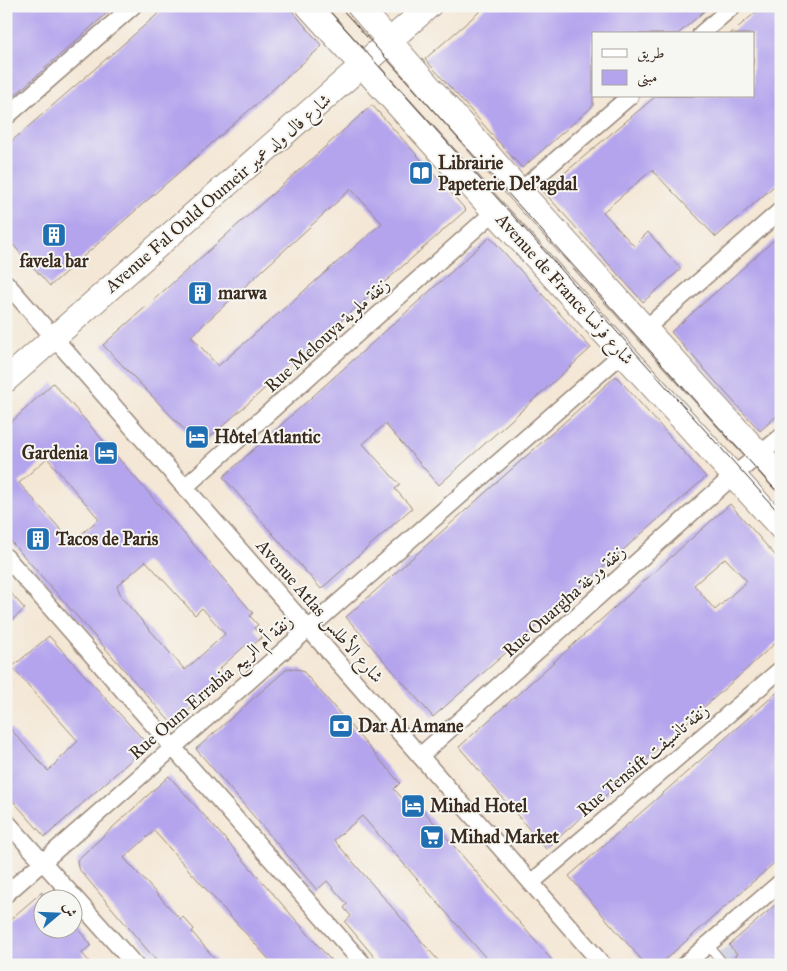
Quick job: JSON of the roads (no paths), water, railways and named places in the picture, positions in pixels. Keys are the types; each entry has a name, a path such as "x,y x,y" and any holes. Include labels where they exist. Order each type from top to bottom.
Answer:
{"street":[{"path":"6,117 133,6"},
{"name":"Avenue de France شارع فرنسا","path":"308,6 781,528"},
{"name":"Avenue de France شارع فرنسا","path":"359,6 520,191 781,478"},
{"name":"Avenue Fal Ould Oumeir شارع فال ولد عمير","path":"6,380 429,6"},
{"path":"704,32 733,6"},
{"path":"520,191 628,98"},
{"path":"645,329 781,210"},
{"name":"Rue Melouya زنقة ملوية","path":"185,488 494,212"},
{"name":"Avenue Atlas شارع الأطلس","path":"6,283 603,965"},
{"name":"Rue Oum Errabia زنقة أم الربيع","path":"6,894 623,353"},
{"path":"760,455 781,437"},
{"name":"Rue Ouargha زنقة ورغة","path":"420,756 734,475 760,455"},
{"path":"6,557 364,965"},
{"name":"Rue Tensift زنقة تانسيفت","path":"531,883 781,670"},
{"path":"6,821 135,965"},
{"path":"684,965 781,882"}],"lane":[{"path":"708,945 724,965"}],"tram line":[{"path":"325,6 781,515"},
{"path":"339,6 781,496"}],"place":[{"name":"Librairie Papeterie Del'agdal","path":"421,173"},
{"name":"favela bar","path":"54,235"},
{"name":"marwa","path":"200,293"},
{"name":"Hôtel Atlantic","path":"197,437"},
{"name":"Gardenia","path":"106,453"},
{"name":"Tacos de Paris","path":"38,539"},
{"name":"Dar Al Amane","path":"341,726"},
{"name":"Mihad Hotel","path":"413,806"},
{"name":"Mihad Market","path":"432,837"}]}
